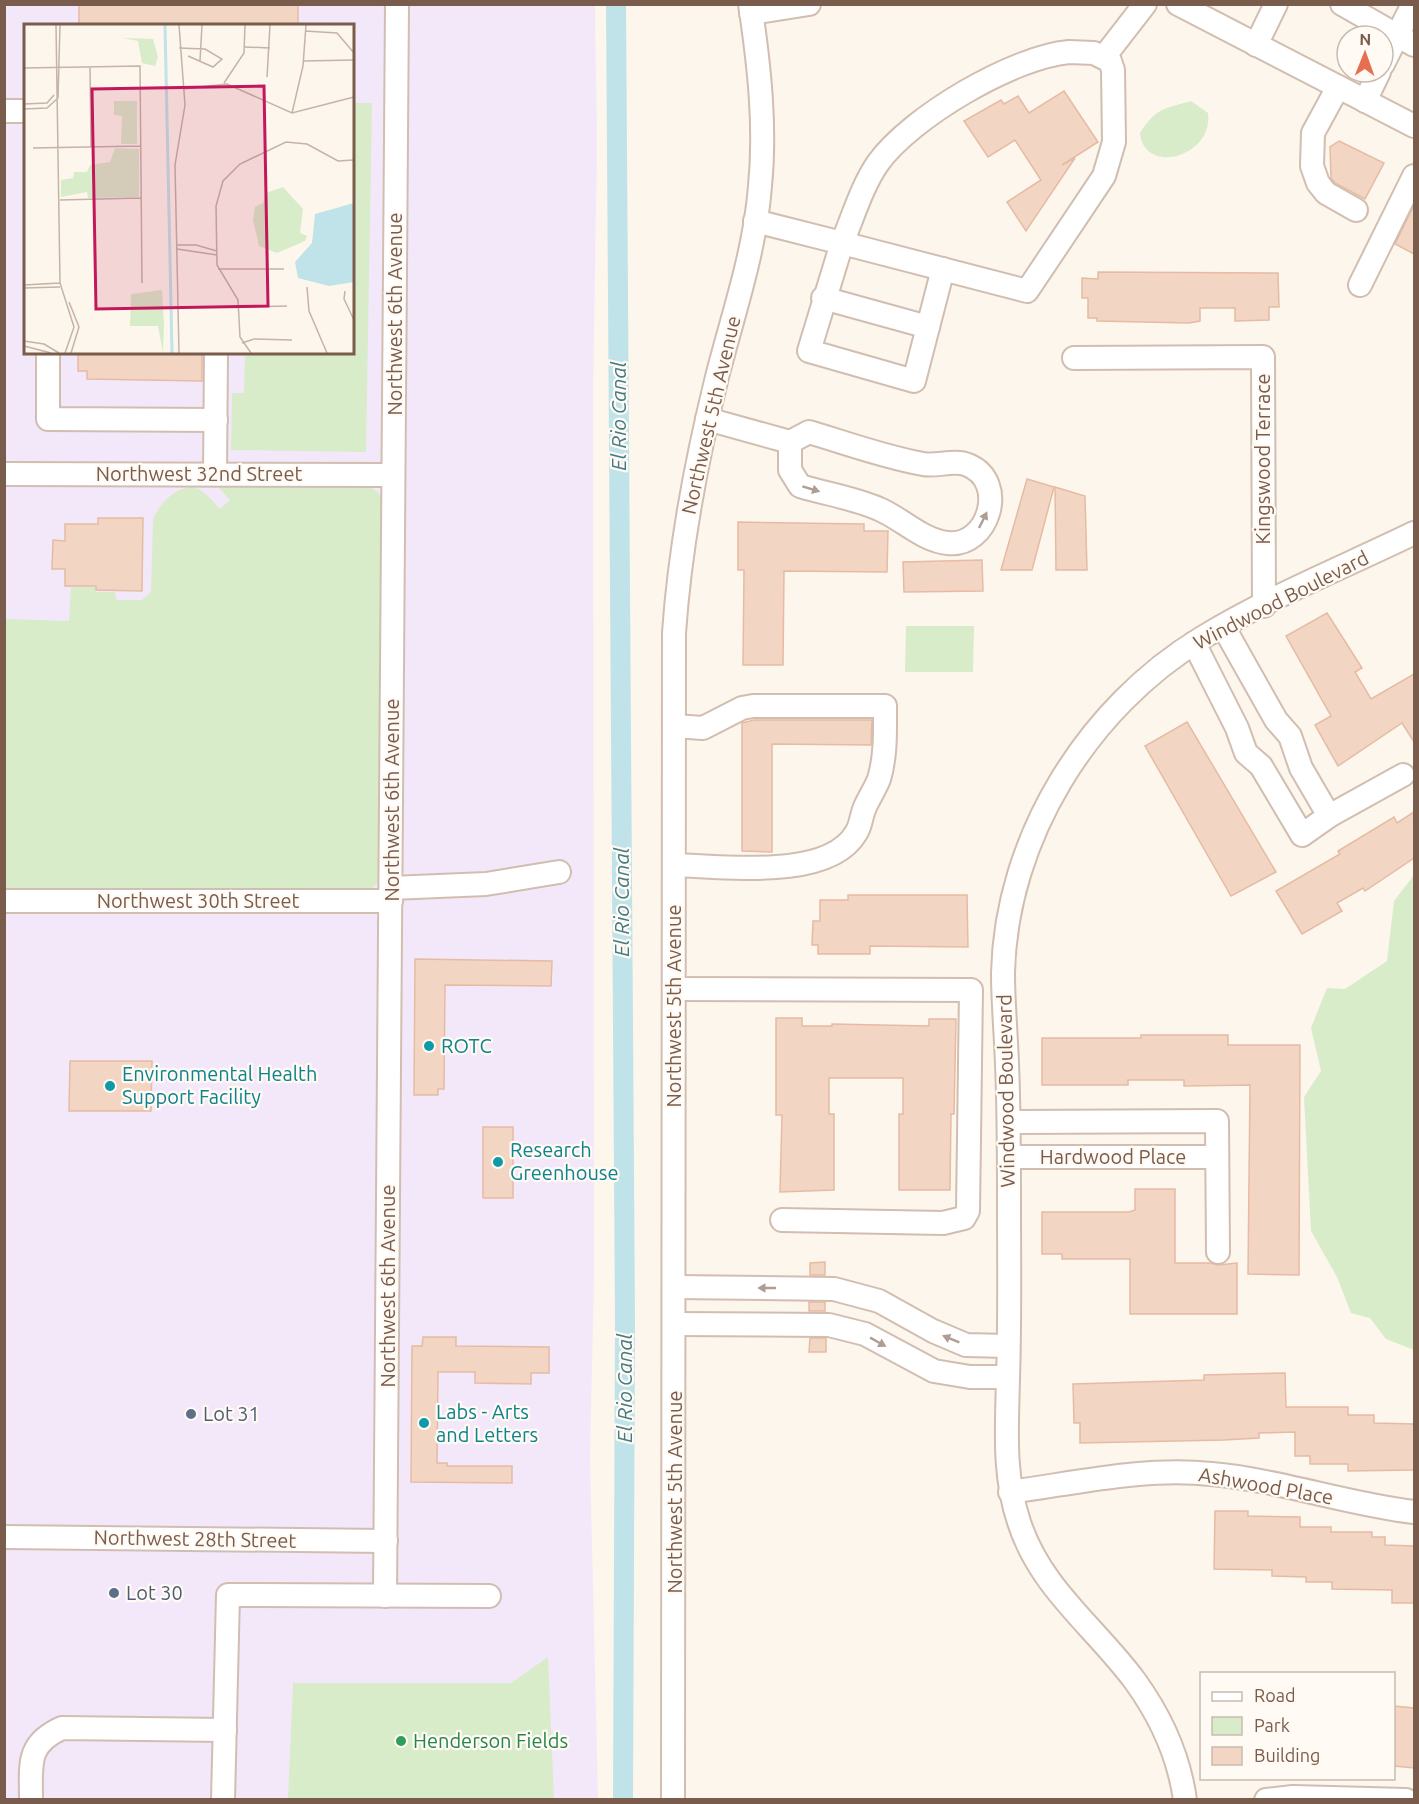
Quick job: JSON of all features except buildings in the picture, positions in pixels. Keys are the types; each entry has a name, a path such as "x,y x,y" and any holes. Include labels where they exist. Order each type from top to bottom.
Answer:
{"street":[{"name":"Northwest 6th Avenue","path":"385,1596 397,4"},
{"path":"751,9 809,4"},
{"path":"1104,57 1146,4"},
{"path":"1178,4 1414,126"},
{"path":"1256,45 1276,4"},
{"path":"1342,4 1406,40"},
{"path":"1395,51 1406,40 1413,4"},
{"name":"Northwest 5th Avenue","path":"673,1800 674,633 678,577 696,464 749,260 760,187 761,94 751,9"},
{"path":"755,221 842,243 943,269 1027,291 1104,176 1114,142 1113,70 1110,61 1094,53 1069,52 1042,57 1007,70 932,113 880,160 872,173 842,243 823,298 810,351 914,381 943,269"},
{"path":"1365,101 1373,84"},
{"path":"1338,87 1312,133 1312,166 1318,183 1326,193 1356,210"},
{"path":"4,111 24,111"},
{"path":"1360,285 1414,176"},
{"path":"823,298 928,327"},
{"path":"48,354 48,419 216,420"},
{"path":"215,474 216,354"},
{"name":"Kingswood Terrace","path":"1074,358 1263,357 1264,606"},
{"path":"707,419 790,442 809,432 924,464 966,464 986,478 990,487 988,513 974,536 956,544 943,543 877,508 800,486 790,470 790,442"},
{"name":"Northwest 32nd Street","path":"4,474 393,475"},
{"name":"Windwood Boulevard","path":"1185,1800 1173,1749 1156,1712 1133,1679 1046,1577 1027,1542 1010,1492 1005,1443 1008,1377 1009,1122 1003,972 1007,930 1028,849 1044,811 1064,774 1115,708 1145,679 1194,643 1223,626 1414,533"},
{"path":"1223,626 1276,720 1290,736 1301,768 1329,816"},
{"path":"1194,643 1238,728 1246,753 1261,766 1302,835 1329,816 1403,774"},
{"path":"674,726 703,728 742,708 753,706 885,706 883,759 879,780 864,809 856,834 837,852 803,865 674,866"},
{"name":"Northwest 30th Street","path":"4,901 391,894 486,884 559,872"},
{"path":"674,989 971,990 968,1211 964,1218 943,1223 782,1220"},
{"path":"1118,1157 1119,1121"},
{"path":"1009,1122 1216,1121 1218,1252"},
{"name":"Hardwood Place","path":"1009,1157 1217,1157"},
{"path":"675,1287 813,1288 856,1293 879,1301 933,1331 966,1345 1008,1346"},
{"path":"847,1329 856,1293"},
{"path":"675,1324 812,1324 847,1329 865,1334 934,1371 970,1377 1008,1377"},
{"name":"Ashwood Place","path":"1010,1492 1137,1474 1210,1473 1252,1479 1414,1512"},
{"name":"Northwest 28th Street","path":"4,1537 386,1540"},
{"path":"223,1800 228,1595 489,1596"},
{"path":"31,1800 32,1756 35,1748 50,1733 62,1728 225,1730"},
{"path":"1266,1800 1293,1797 1406,1800"}],"shaded area":[{"path":"5,5 595,5 597,146 593,393 594,1275 590,1458 598,1799 5,1800"}],"green space":[{"path":"1191,101 1208,113 1207,128 1200,141 1190,150 1178,156 1165,157 1153,154 1144,146 1140,133 1146,124 1162,110"},
{"path":"354,103 372,103 366,452 231,450 232,393 244,393 245,354 354,354"},
{"path":"217,486 369,486 378,492 383,500 380,879 370,891 5,889 5,619 69,621 71,587 95,587 96,592 115,592 116,600 142,600 151,592 153,519 156,513 171,495 184,488 198,489 220,509 230,500"},
{"path":"906,626 974,626 973,672 905,672"},
{"path":"1414,875 1414,1350 1386,1339 1370,1318 1351,1313 1337,1277 1311,1231 1304,1097 1321,1071 1311,1028 1327,988 1345,989 1387,961 1394,901"},
{"name":"Henderson Fields","path":"548,1657 554,1799 288,1799 293,1683 511,1683"}],"waterway":[{"name":"El Rio Canal","path":"616,4 625,1320 623,1800"}],"place":[{"name":"ROTC","path":"429,1046"},
{"name":"Environmental Health Support Facility","path":"110,1086"},
{"name":"Research Greenhouse","path":"498,1162"},
{"name":"Lot 31","path":"191,1414"},
{"name":"Labs - Arts and Letters","path":"424,1423"},
{"name":"Lot 30","path":"114,1593"},
{"name":"Henderson Fields","path":"401,1741"}]}
